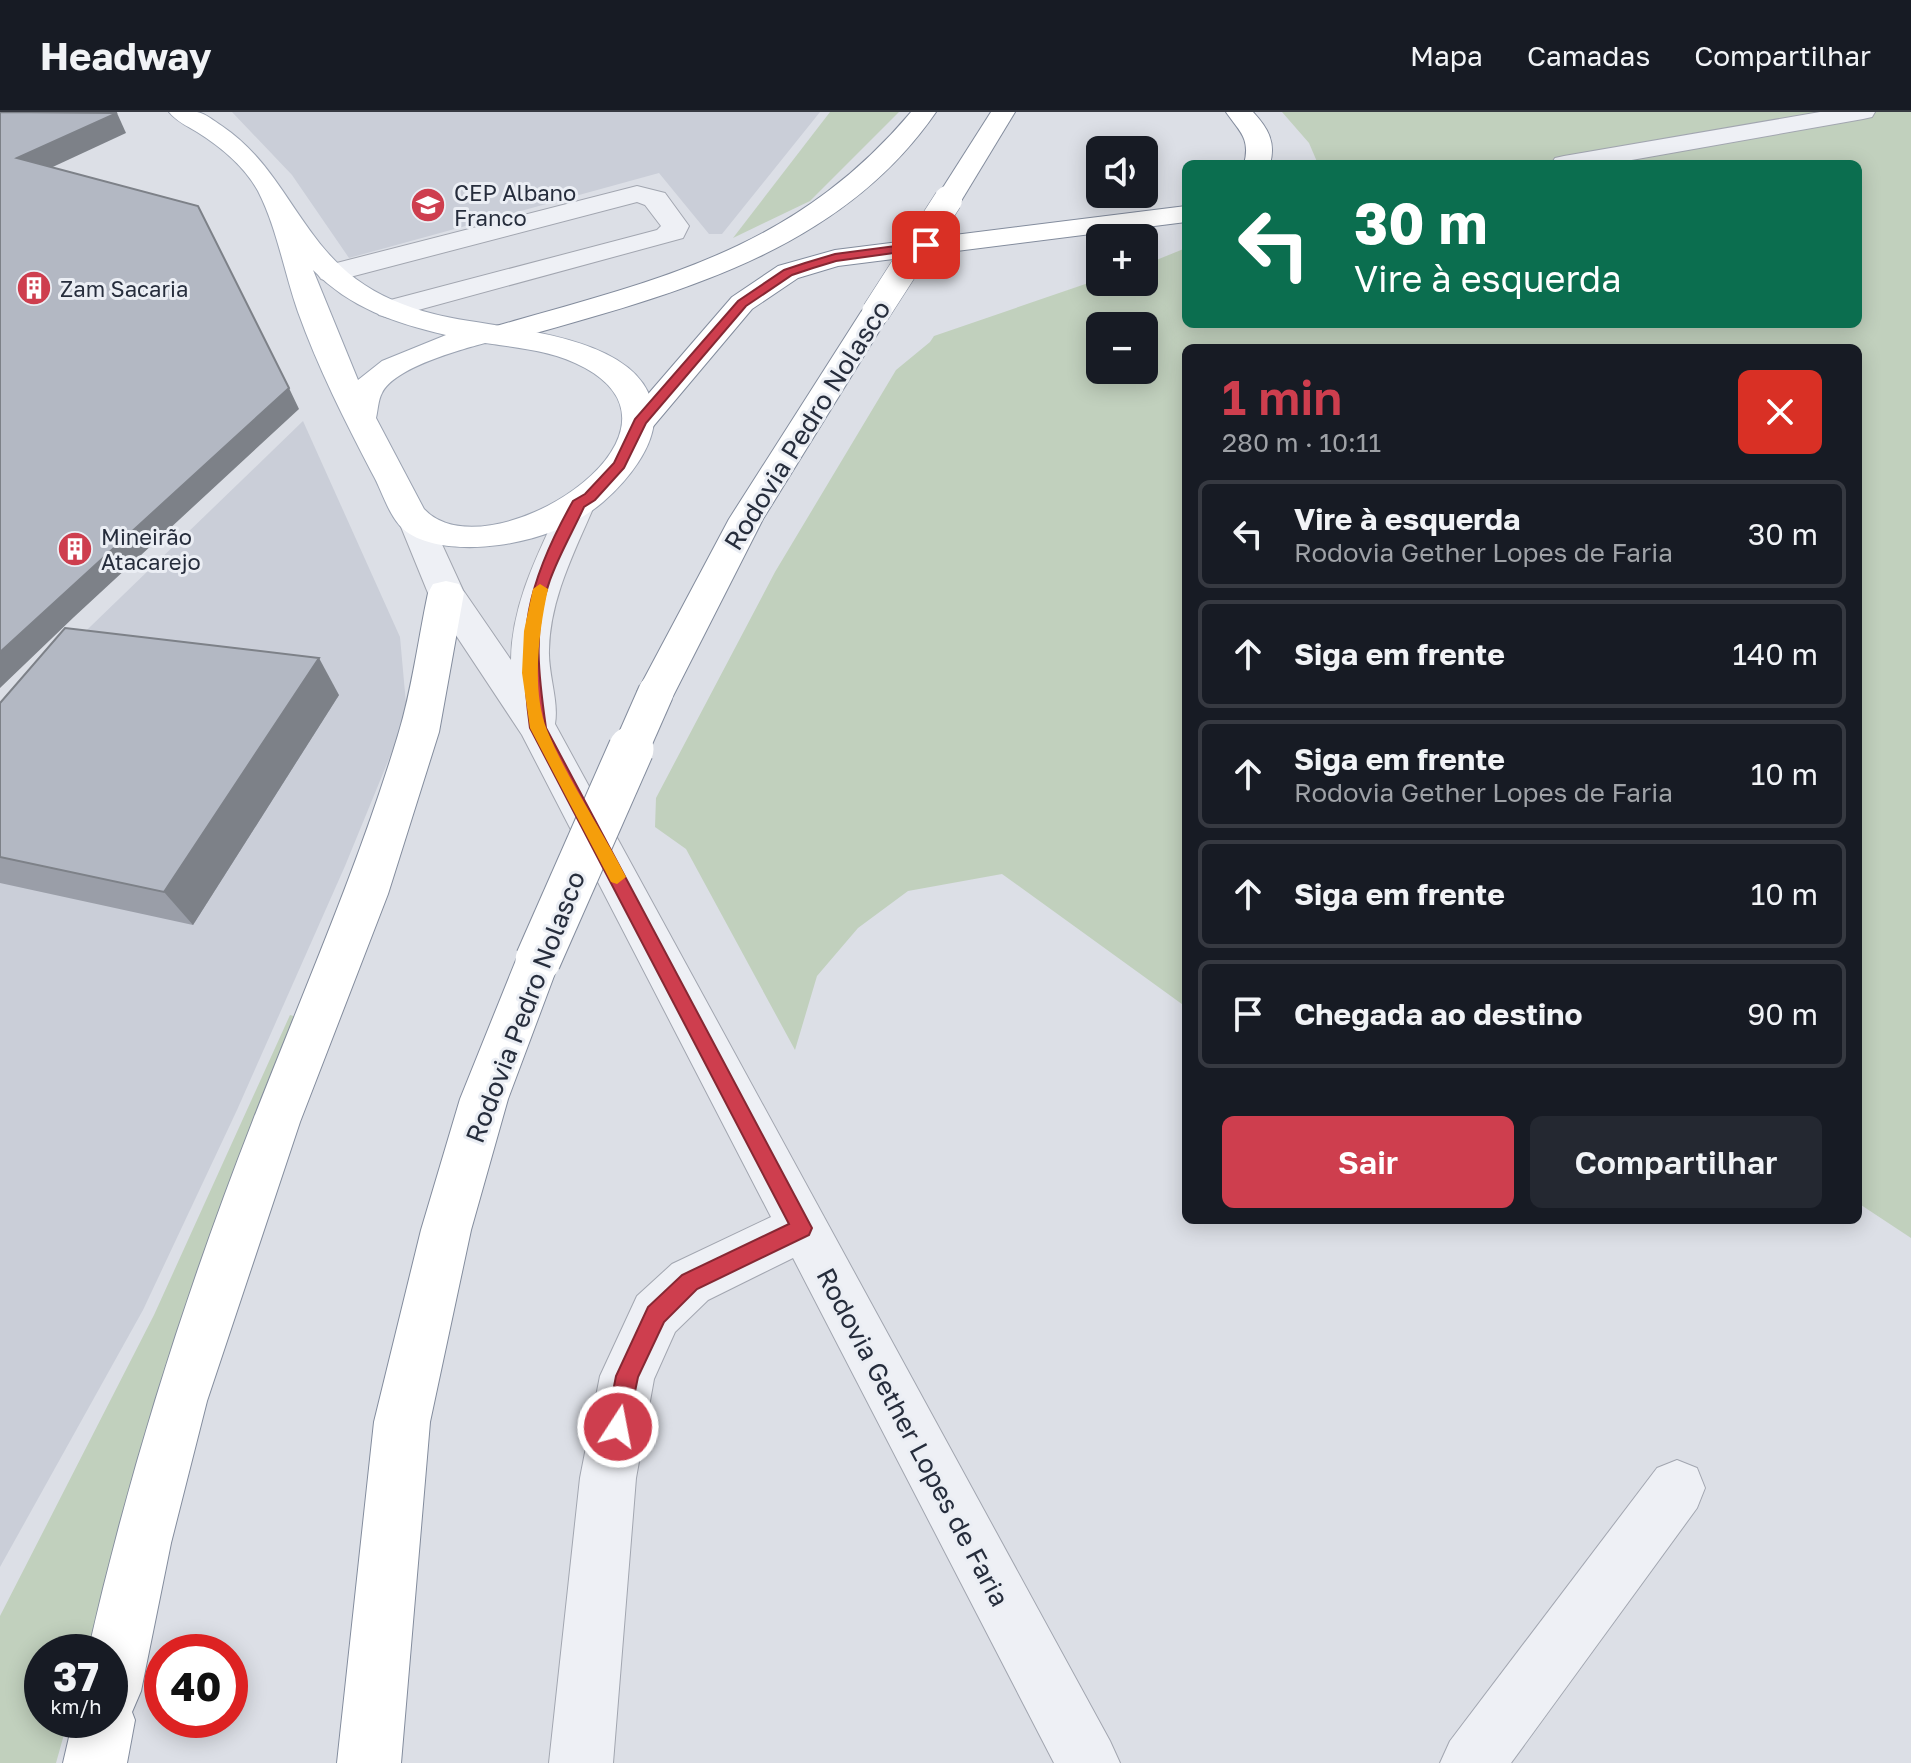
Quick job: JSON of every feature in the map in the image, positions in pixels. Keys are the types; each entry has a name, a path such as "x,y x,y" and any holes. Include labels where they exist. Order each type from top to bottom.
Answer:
{"main road":[{"path":"181,112 221,136 245,157 268,184 283,214 331,273 372,303 426,321 574,351 604,364 630,387 640,409 640,422"},
{"path":"360,420 364,397 371,384 424,354 618,302 733,259 832,204 859,183 924,112"},
{"path":"1238,112 1257,130 1262,148 1258,160"},
{"path":"1265,112 1283,137 1285,149 1281,160"},
{"name":"Rodovia Pedro Nolasco","path":"369,1763 402,1422 446,1230 484,1099 538,960 656,692 746,519 980,150 1013,116"},
{"path":"733,259 1182,200"},
{"name":"Rodovia Gether Lopes de Faria","path":"283,214 295,265 360,420 416,522"},
{"path":"416,522 442,532 467,535 503,532 537,525 590,497 620,465 640,422 742,303 788,272 835,258 1182,215"},
{"path":"122,1634 142,1543 180,1401 276,1122 367,894 419,732 446,593"},
{"path":"95,1763 100,1738"}],"street":[{"path":"1587,160 1863,112"},
{"path":"331,273 637,194 655,199 675,226 667,236 389,309"},
{"name":"Rodovia Gether Lopes de Faria","path":"538,728 530,673 531,631 542,582 578,504"},
{"name":"Rodovia Gether Lopes de Faria","path":"416,522 446,593 538,728 1088,1763"},
{"path":"581,1763 608,1478 627,1376 656,1314 690,1282 802,1228"},
{"path":"1472,1763 1677,1488"}],"shaded area":[{"name":"CEP Albano Franco","path":"232,112 820,112 722,234 709,234 659,173 349,258 292,175"},
{"path":"303,421 400,637 407,715 345,866 237,1110 143,1310 0,1567 0,714"}],"green space":[{"path":"830,112 899,112 810,201 733,238"},
{"path":"1282,112 1911,112 1911,1238 1862,1206 1862,344 1182,344 1182,1004 1002,874 908,891 858,928 817,976 795,1050 686,849 655,827 656,798 775,572 896,370 934,336 1086,284 1086,296 1158,296 1158,259 1182,250 1182,328 1862,328 1862,160 1316,160 1309,143"},
{"path":"290,1015 307,1020 94,1634 24,1634 24,1738 63,1738 56,1763 0,1763 0,1616 154,1315"}],"building":[{"name":"Mineirão Atacarejo","path":"0,112 117,113 17,158 198,206 289,388 0,652"},
{"path":"65,628 319,658 164,892 0,857 0,703"}],"slow traffic":[{"path":"540,589 531,631 530,673 538,728 617,877"}],"place":[{"name":"CEP Albano Franco","path":"428,205"},
{"name":"Zam Sacaria","path":"34,288"},
{"name":"Mineirão Atacarejo","path":"75,549"}],"route":[{"path":"618,1427 627,1376 656,1314 690,1282 802,1228 538,728 530,673 531,631 542,582 578,504 590,497 620,465 640,422 742,303 788,272 809,265 835,258 926,245"}]}
